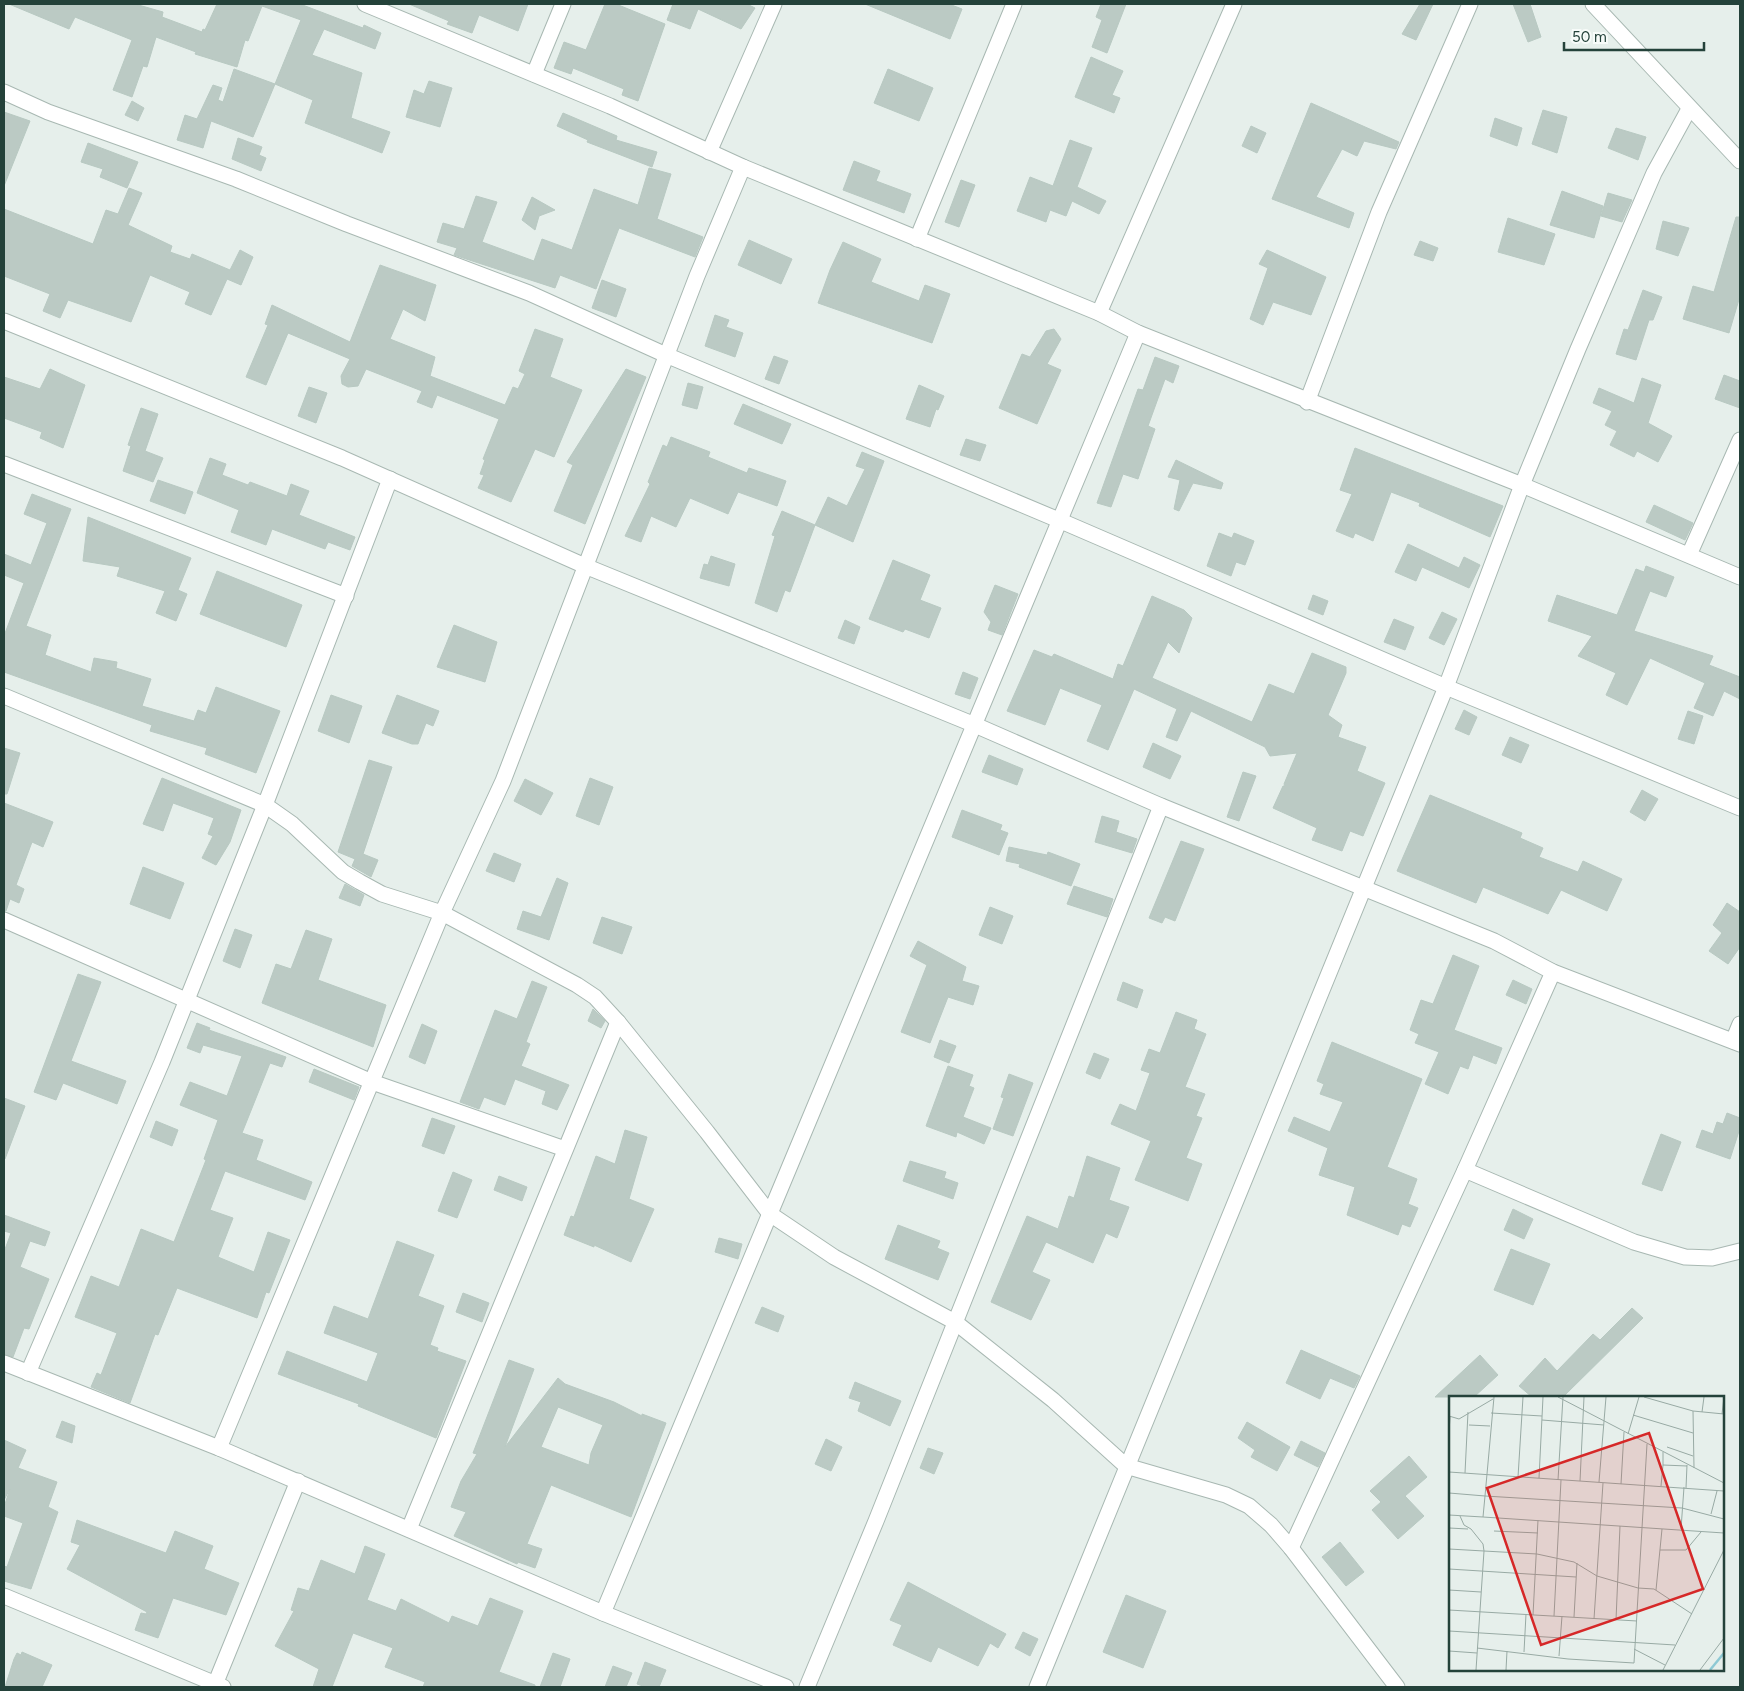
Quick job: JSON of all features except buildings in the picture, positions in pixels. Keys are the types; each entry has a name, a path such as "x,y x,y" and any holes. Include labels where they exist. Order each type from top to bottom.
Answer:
{"street":[{"path":"365,4 610,106 743,167 1099,314 1138,333 1307,402 1522,485 1740,576"},
{"path":"534,74 563,4"},
{"path":"709,152 774,4"},
{"path":"917,239 1014,4"},
{"path":"1099,314 1234,4"},
{"path":"1307,402 1379,212 1470,4"},
{"path":"1593,4 1740,161"},
{"path":"4,92 48,112 236,179 347,224 529,293 666,356 1060,521 1446,688 1740,808"},
{"path":"1037,1687 1362,889 1446,688 1522,485 1654,173 1689,108"},
{"path":"219,1448 442,913 503,781 666,356 743,167"},
{"path":"4,321 212,404 390,479 585,566 975,725 1161,806 1494,942 1553,972 1737,1043 1740,1024"},
{"path":"602,1613 1138,333"},
{"path":"1689,555 1740,440"},
{"path":"4,464 346,596"},
{"path":"28,1373 187,1001 265,805 390,479"},
{"path":"4,696 265,805 292,824 343,872 360,882 382,894 442,913 577,985 595,997 618,1022 707,1132 770,1214 834,1257 955,1322 1053,1400 1126,1466 1226,1495 1249,1506 1271,1525 1291,1548 1397,1687"},
{"path":"808,1687 876,1522 1161,806"},
{"path":"4,920 372,1082 565,1149"},
{"path":"1291,1548 1465,1170 1553,972"},
{"path":"409,1529 618,1022"},
{"path":"1465,1170 1643,1245 1684,1257 1712,1258 1740,1251"},
{"path":"4,1363 219,1448 602,1613 786,1687"},
{"path":"4,1596 217,1686 298,1482"}]}
